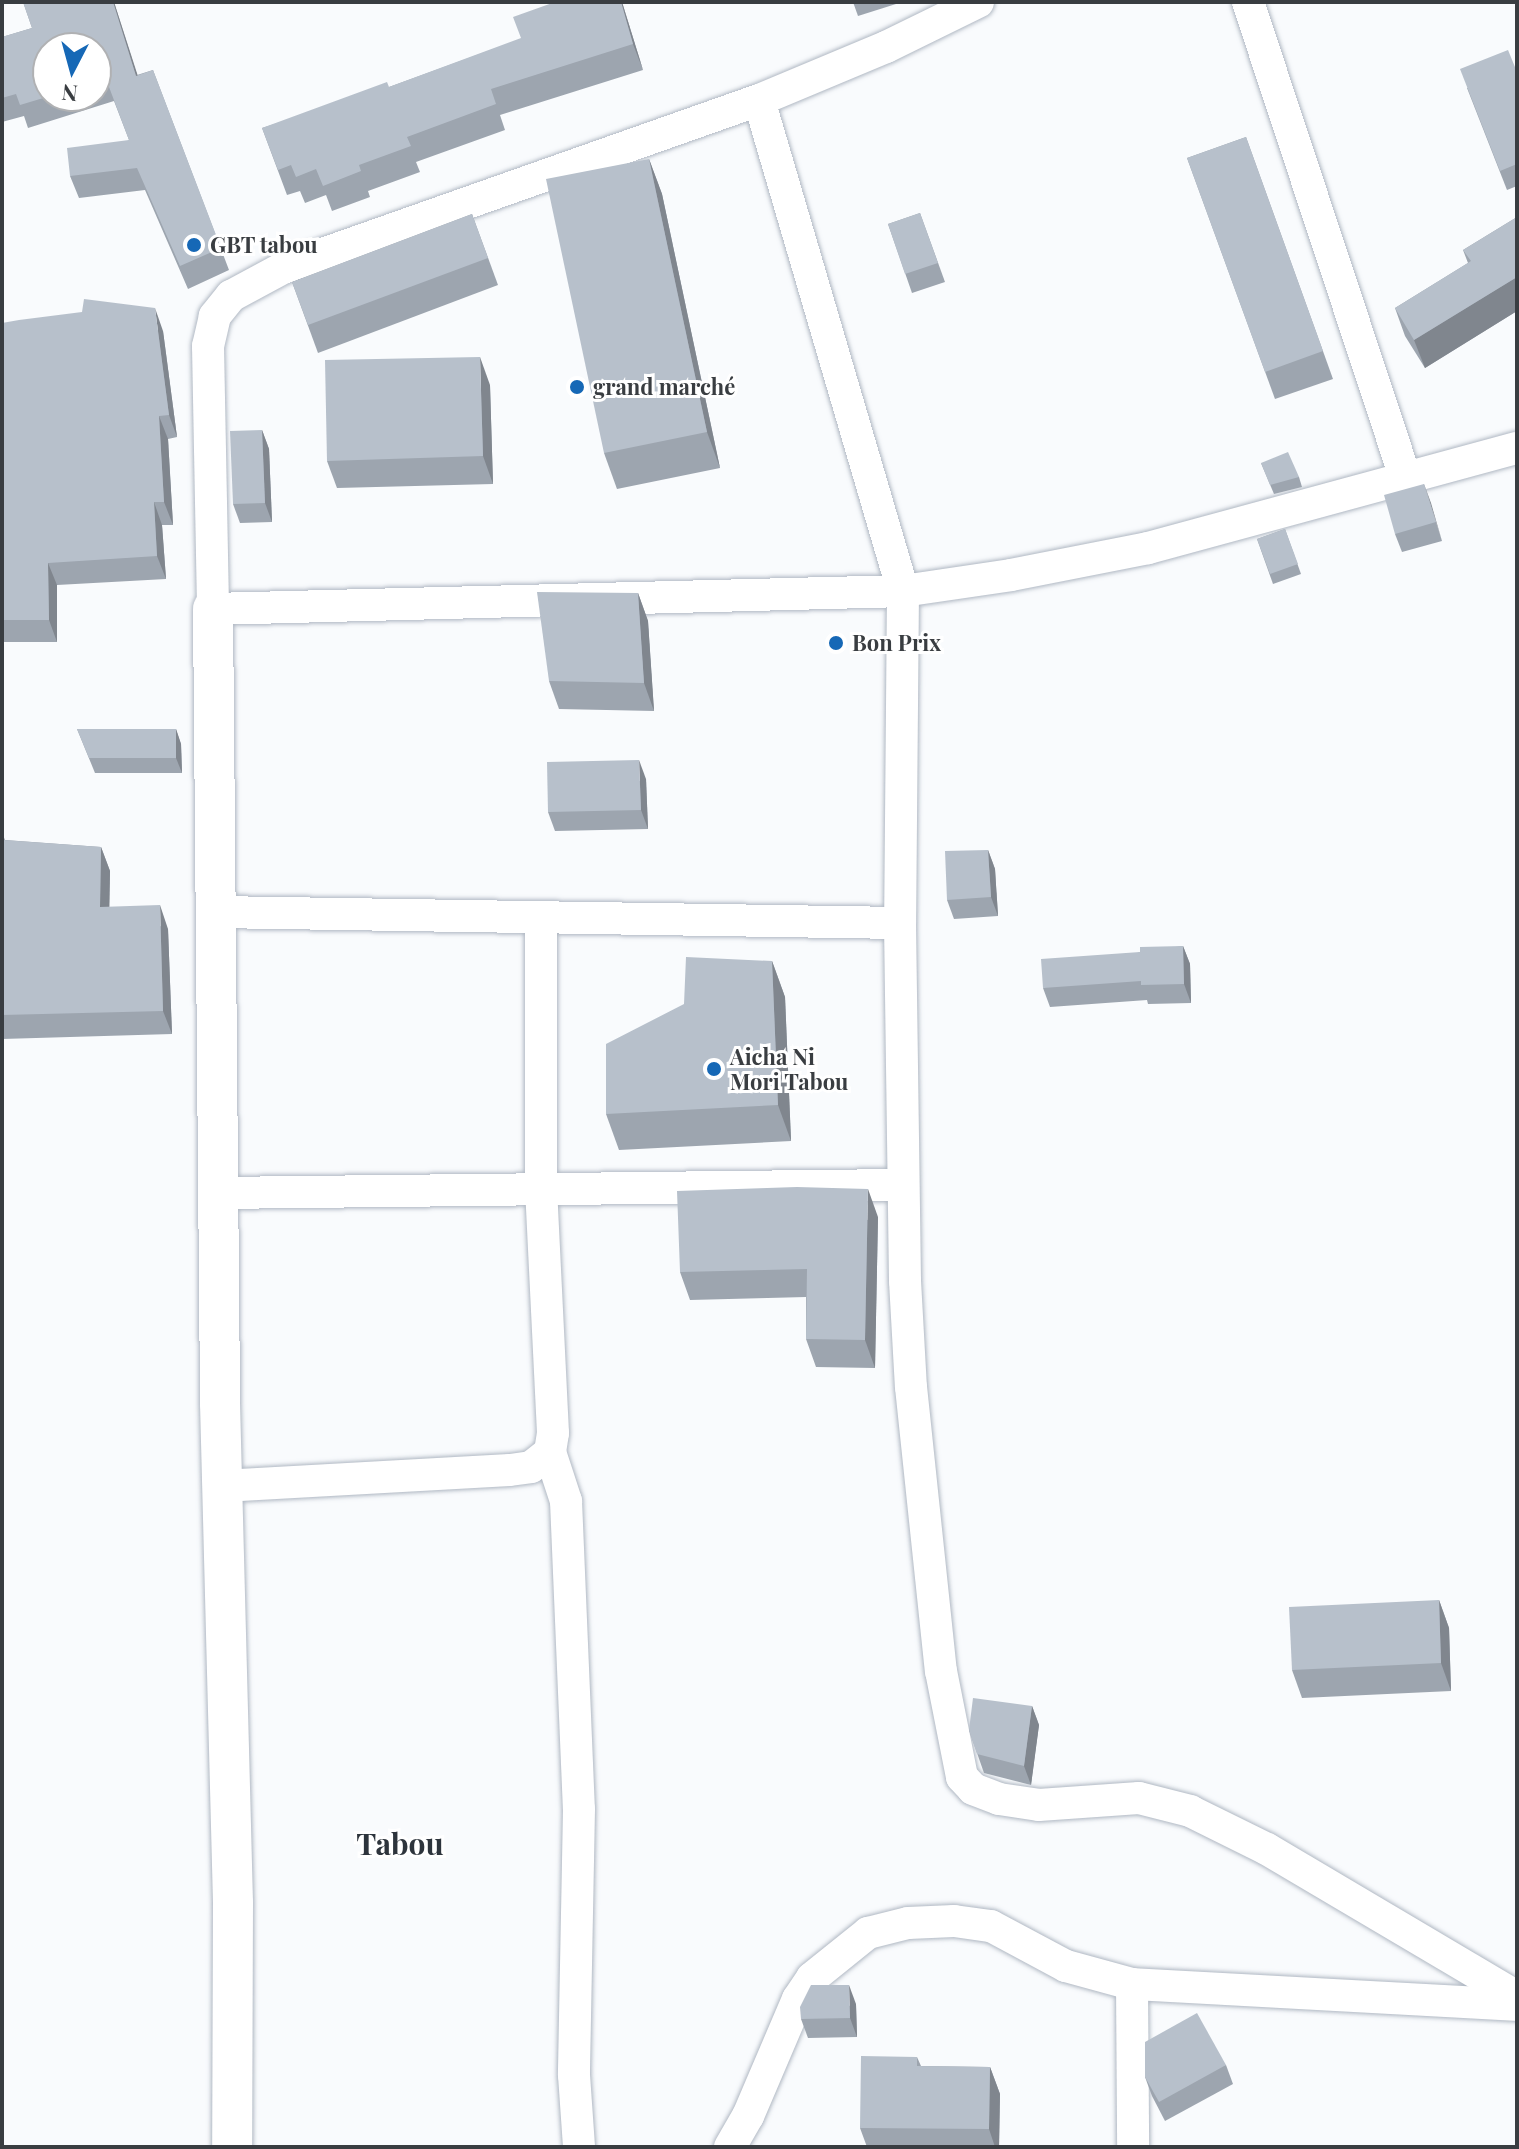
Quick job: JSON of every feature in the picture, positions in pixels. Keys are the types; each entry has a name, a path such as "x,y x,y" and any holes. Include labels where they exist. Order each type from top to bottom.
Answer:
{"street":[{"path":"232,2147 233,1903 217,1193 208,346 215,316 231,296 283,268 759,100 886,47 978,2"},
{"path":"1248,2 1405,476"},
{"path":"759,100 903,591 900,923 903,1185 911,1387 941,1671 962,1777 973,1789 999,1799 1039,1805 1139,1798 1190,1811 1267,1849 1517,1997"},
{"path":"213,609 903,591 1011,575 1148,548 1517,448"},
{"path":"216,912 900,923"},
{"path":"541,917 541,1189 553,1433 550,1452 566,1501 578,1794 574,2075 579,2147"},
{"path":"217,1193 903,1185"},
{"path":"222,1486 510,1470 531,1467 550,1452"},
{"path":"730,2147 748,2116 798,1999 812,1978 868,1933 908,1923 954,1921 991,1926 1066,1966 1132,1984 1517,2005"},
{"path":"1132,1984 1133,2147"}],"building":[{"path":"23,2 113,2 136,76 153,70 221,248 180,266 137,168 70,176 67,148 129,140 112,95 112,32 32,32 32,101 20,105 16,94 2,98 2,37 32,28"},
{"path":"555,2 621,2 633,44 491,89 496,104 407,137 411,146 359,165 361,171 323,186 316,169 296,177 291,165 278,170 262,128 387,82 389,87 521,38 513,17"},
{"path":"1508,50 1517,72 1517,164 1500,171 1460,69"},
{"path":"1246,137 1323,351 1265,372 1187,158"},
{"path":"649,159 707,432 604,453 546,179"},
{"path":"920,213 938,263 905,274 888,224"},
{"path":"472,214 488,258 308,325 292,282"},
{"path":"1517,217 1517,277 1414,340 1395,308 1471,261 1463,250"},
{"path":"84,299 155,308 169,415 159,416 164,502 154,502 157,556 48,563 49,620 2,620 2,323 82,312"},
{"path":"480,357 483,456 327,461 325,360"},
{"path":"262,430 265,503 233,504 230,431"},
{"path":"1288,452 1299,477 1270,485 1261,463"},
{"path":"1424,484 1436,522 1395,534 1384,495"},
{"path":"1285,529 1298,564 1270,574 1257,539"},
{"path":"537,592 638,593 644,683 549,681"},
{"path":"77,729 176,729 176,758 89,758"},
{"path":"639,760 641,810 548,812 547,762"},
{"path":"2,835 3,840 101,847 100,907 160,905 163,1011 2,1015"},
{"path":"988,850 991,897 947,900 945,851"},
{"path":"1183,946 1184,984 1141,985 1141,981 1043,988 1041,959 1140,952 1140,947"},
{"name":"Aicha Ni Mori Tabou","path":"686,957 772,961 778,1105 606,1114 606,1044 684,1004"},
{"path":"797,1187 868,1189 865,1340 806,1339 807,1269 680,1272 677,1191"},
{"path":"1439,1600 1441,1663 1292,1670 1289,1607"},
{"path":"973,1698 1032,1706 1024,1766 977,1754 969,1730"},
{"path":"811,1985 849,1985 850,2018 801,2019 800,2007"},
{"path":"1197,2013 1226,2065 1159,2102 1145,2077 1145,2042"},
{"path":"861,2056 917,2057 917,2066 990,2067 989,2129 860,2128"}],"place":[{"name":"GBT tabou","path":"194,245"},
{"name":"grand marché","path":"577,387"},
{"name":"Bon Prix","path":"836,643"},
{"name":"Aicha Ni Mori Tabou","path":"714,1069"}],"district":[{"name":"Tabou","path":"400,1843"}]}
